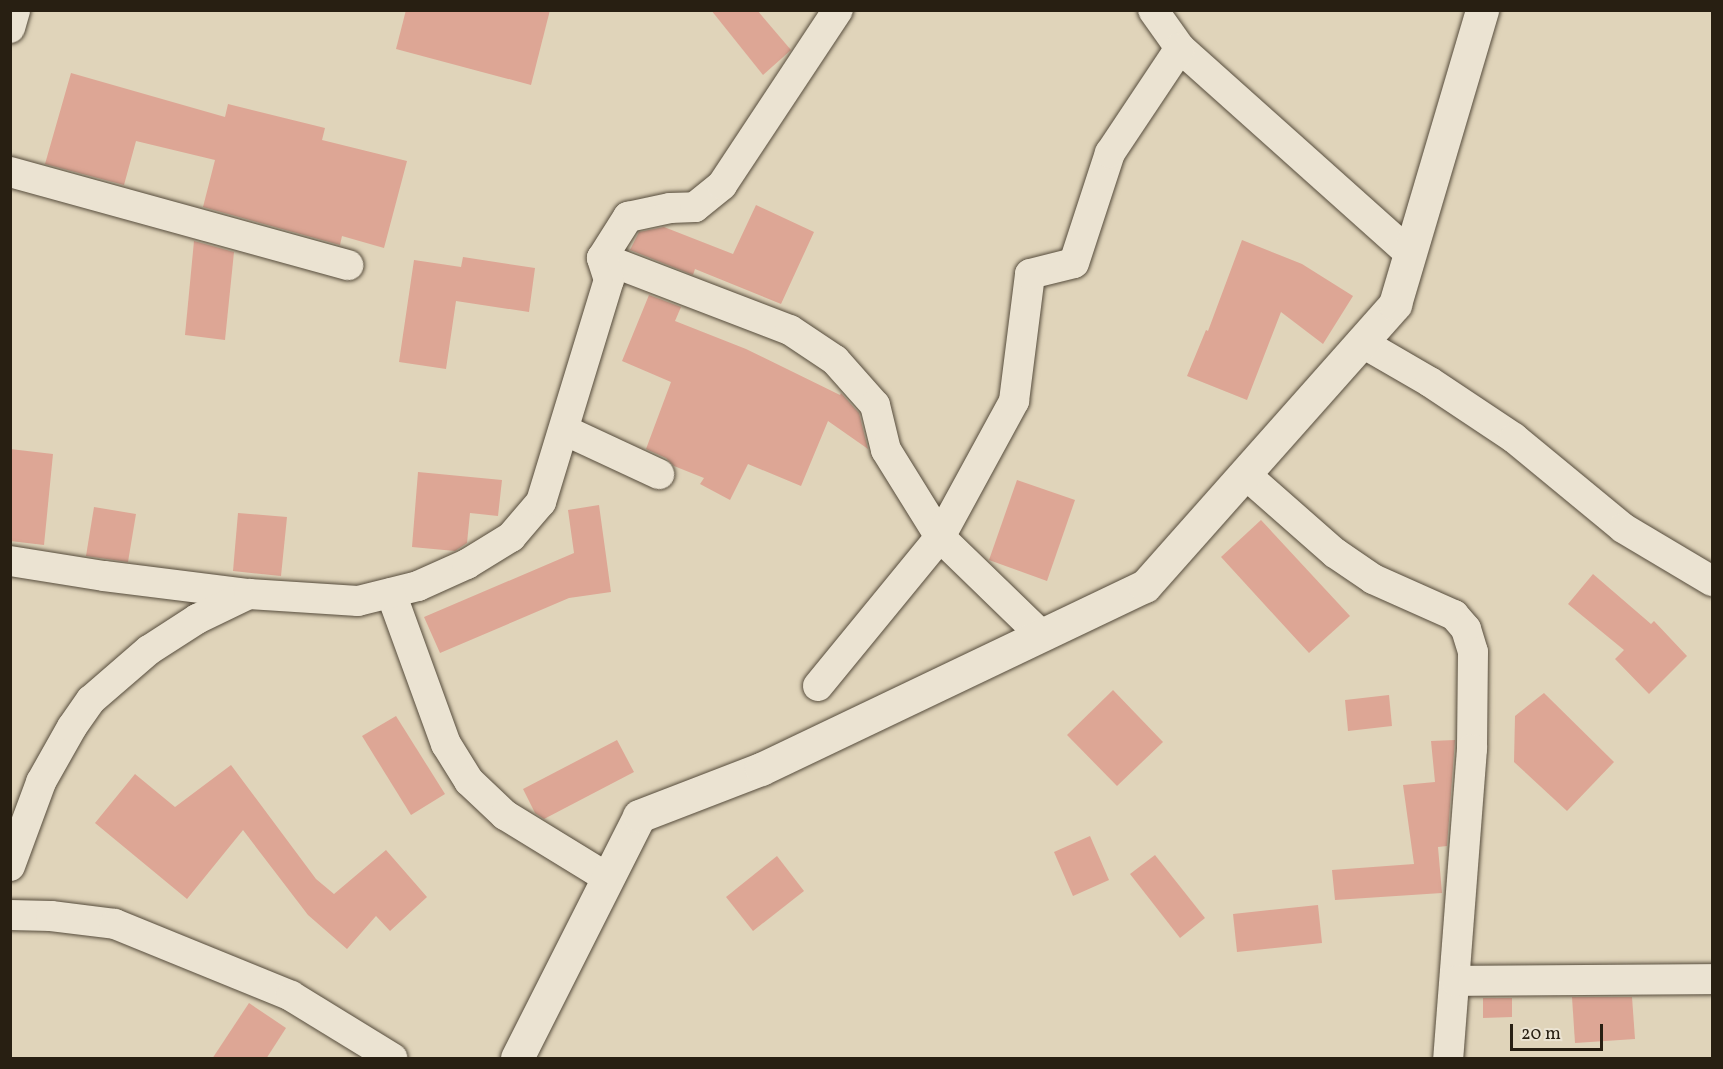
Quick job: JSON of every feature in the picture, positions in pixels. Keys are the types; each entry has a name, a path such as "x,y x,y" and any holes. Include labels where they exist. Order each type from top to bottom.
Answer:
{"street":[{"path":"10,28 15,10"},
{"path":"602,258 628,217 670,208 695,207 722,185 838,10"},
{"path":"1153,10 1180,48 1410,254"},
{"path":"516,1059 639,816 761,769 1145,586 1395,304 1482,10"},
{"path":"818,686 940,537 1014,401 1030,274 1074,262 1110,153 1180,48"},
{"path":"10,172 348,265"},
{"path":"10,561 104,576 249,594 358,601 418,586 467,564 511,537 541,502 609,280 602,258"},
{"path":"602,258 790,330 834,360 875,405 886,450 940,537 1041,635"},
{"path":"1361,342 1430,382 1514,438 1623,528 1713,581"},
{"path":"564,429 659,474"},
{"path":"1245,474 1335,553 1373,579 1454,615 1467,629 1473,652 1472,749 1460,879 1456,981 1448,1059"},
{"path":"391,593 446,744 469,781 504,815 608,878"},
{"path":"10,866 41,782 91,700 149,650 197,619 249,594"},
{"path":"10,915 51,916 115,924 291,996 392,1059"},
{"path":"1456,981 1713,979"}],"building":[{"path":"406,10 550,10 531,85 396,49"},
{"path":"711,10 757,10 791,50 763,75"},
{"path":"71,73 225,117 228,104 325,128 322,140 407,161 384,248 342,236 340,245 203,207 215,160 136,141 124,185 45,164"},
{"path":"756,205 814,232 781,304 695,269 693,275 630,250 639,232 664,227 733,254"},
{"path":"1242,240 1302,264 1353,296 1323,344 1281,312 1247,400 1187,376 1206,330 1208,331"},
{"path":"194,241 234,252 225,340 185,335"},
{"path":"463,257 535,268 529,312 456,301 446,369 399,362 414,260 461,267"},
{"path":"649,295 681,307 675,321 746,349 840,395 841,393 859,413 868,449 828,421 801,486 748,464 730,500 700,484 704,478 674,466 666,458 646,449 671,382 622,361"},
{"path":"10,449 53,454 44,545 10,541"},
{"path":"418,472 502,480 498,516 470,513 467,543 455,551 412,547"},
{"path":"1017,480 1075,500 1047,581 989,560"},
{"path":"599,505 611,592 569,598 440,653 424,617 574,553 568,510"},
{"path":"94,507 136,514 128,562 86,556"},
{"path":"238,513 287,517 281,576 233,571"},
{"path":"1261,520 1350,616 1309,653 1221,557"},
{"path":"1593,574 1651,624 1654,621 1687,656 1649,694 1615,659 1624,650 1568,604"},
{"path":"1113,690 1163,742 1117,786 1067,735"},
{"path":"1544,693 1614,762 1567,811 1514,762 1515,716"},
{"path":"1389,695 1392,726 1348,731 1345,700"},
{"path":"396,716 445,794 411,815 362,736"},
{"path":"617,740 634,772 544,819 535,813 523,789"},
{"path":"1455,740 1447,846 1438,847 1442,893 1335,900 1332,870 1414,864 1403,785 1435,782 1431,741"},
{"path":"231,765 316,879 334,894 386,850 427,897 390,931 376,916 347,949 308,915 243,830 187,899 95,823 135,774 175,807"},
{"path":"1090,836 1109,880 1073,896 1054,852"},
{"path":"1155,855 1205,918 1180,938 1130,874"},
{"path":"777,856 804,891 753,931 726,897"},
{"path":"1318,905 1322,943 1237,952 1233,914"},
{"path":"1572,997 1632,997 1635,1039 1575,1043"},
{"path":"1483,998 1512,998 1512,1017 1483,1018"},
{"path":"249,1003 286,1028 266,1059 212,1059"}]}
